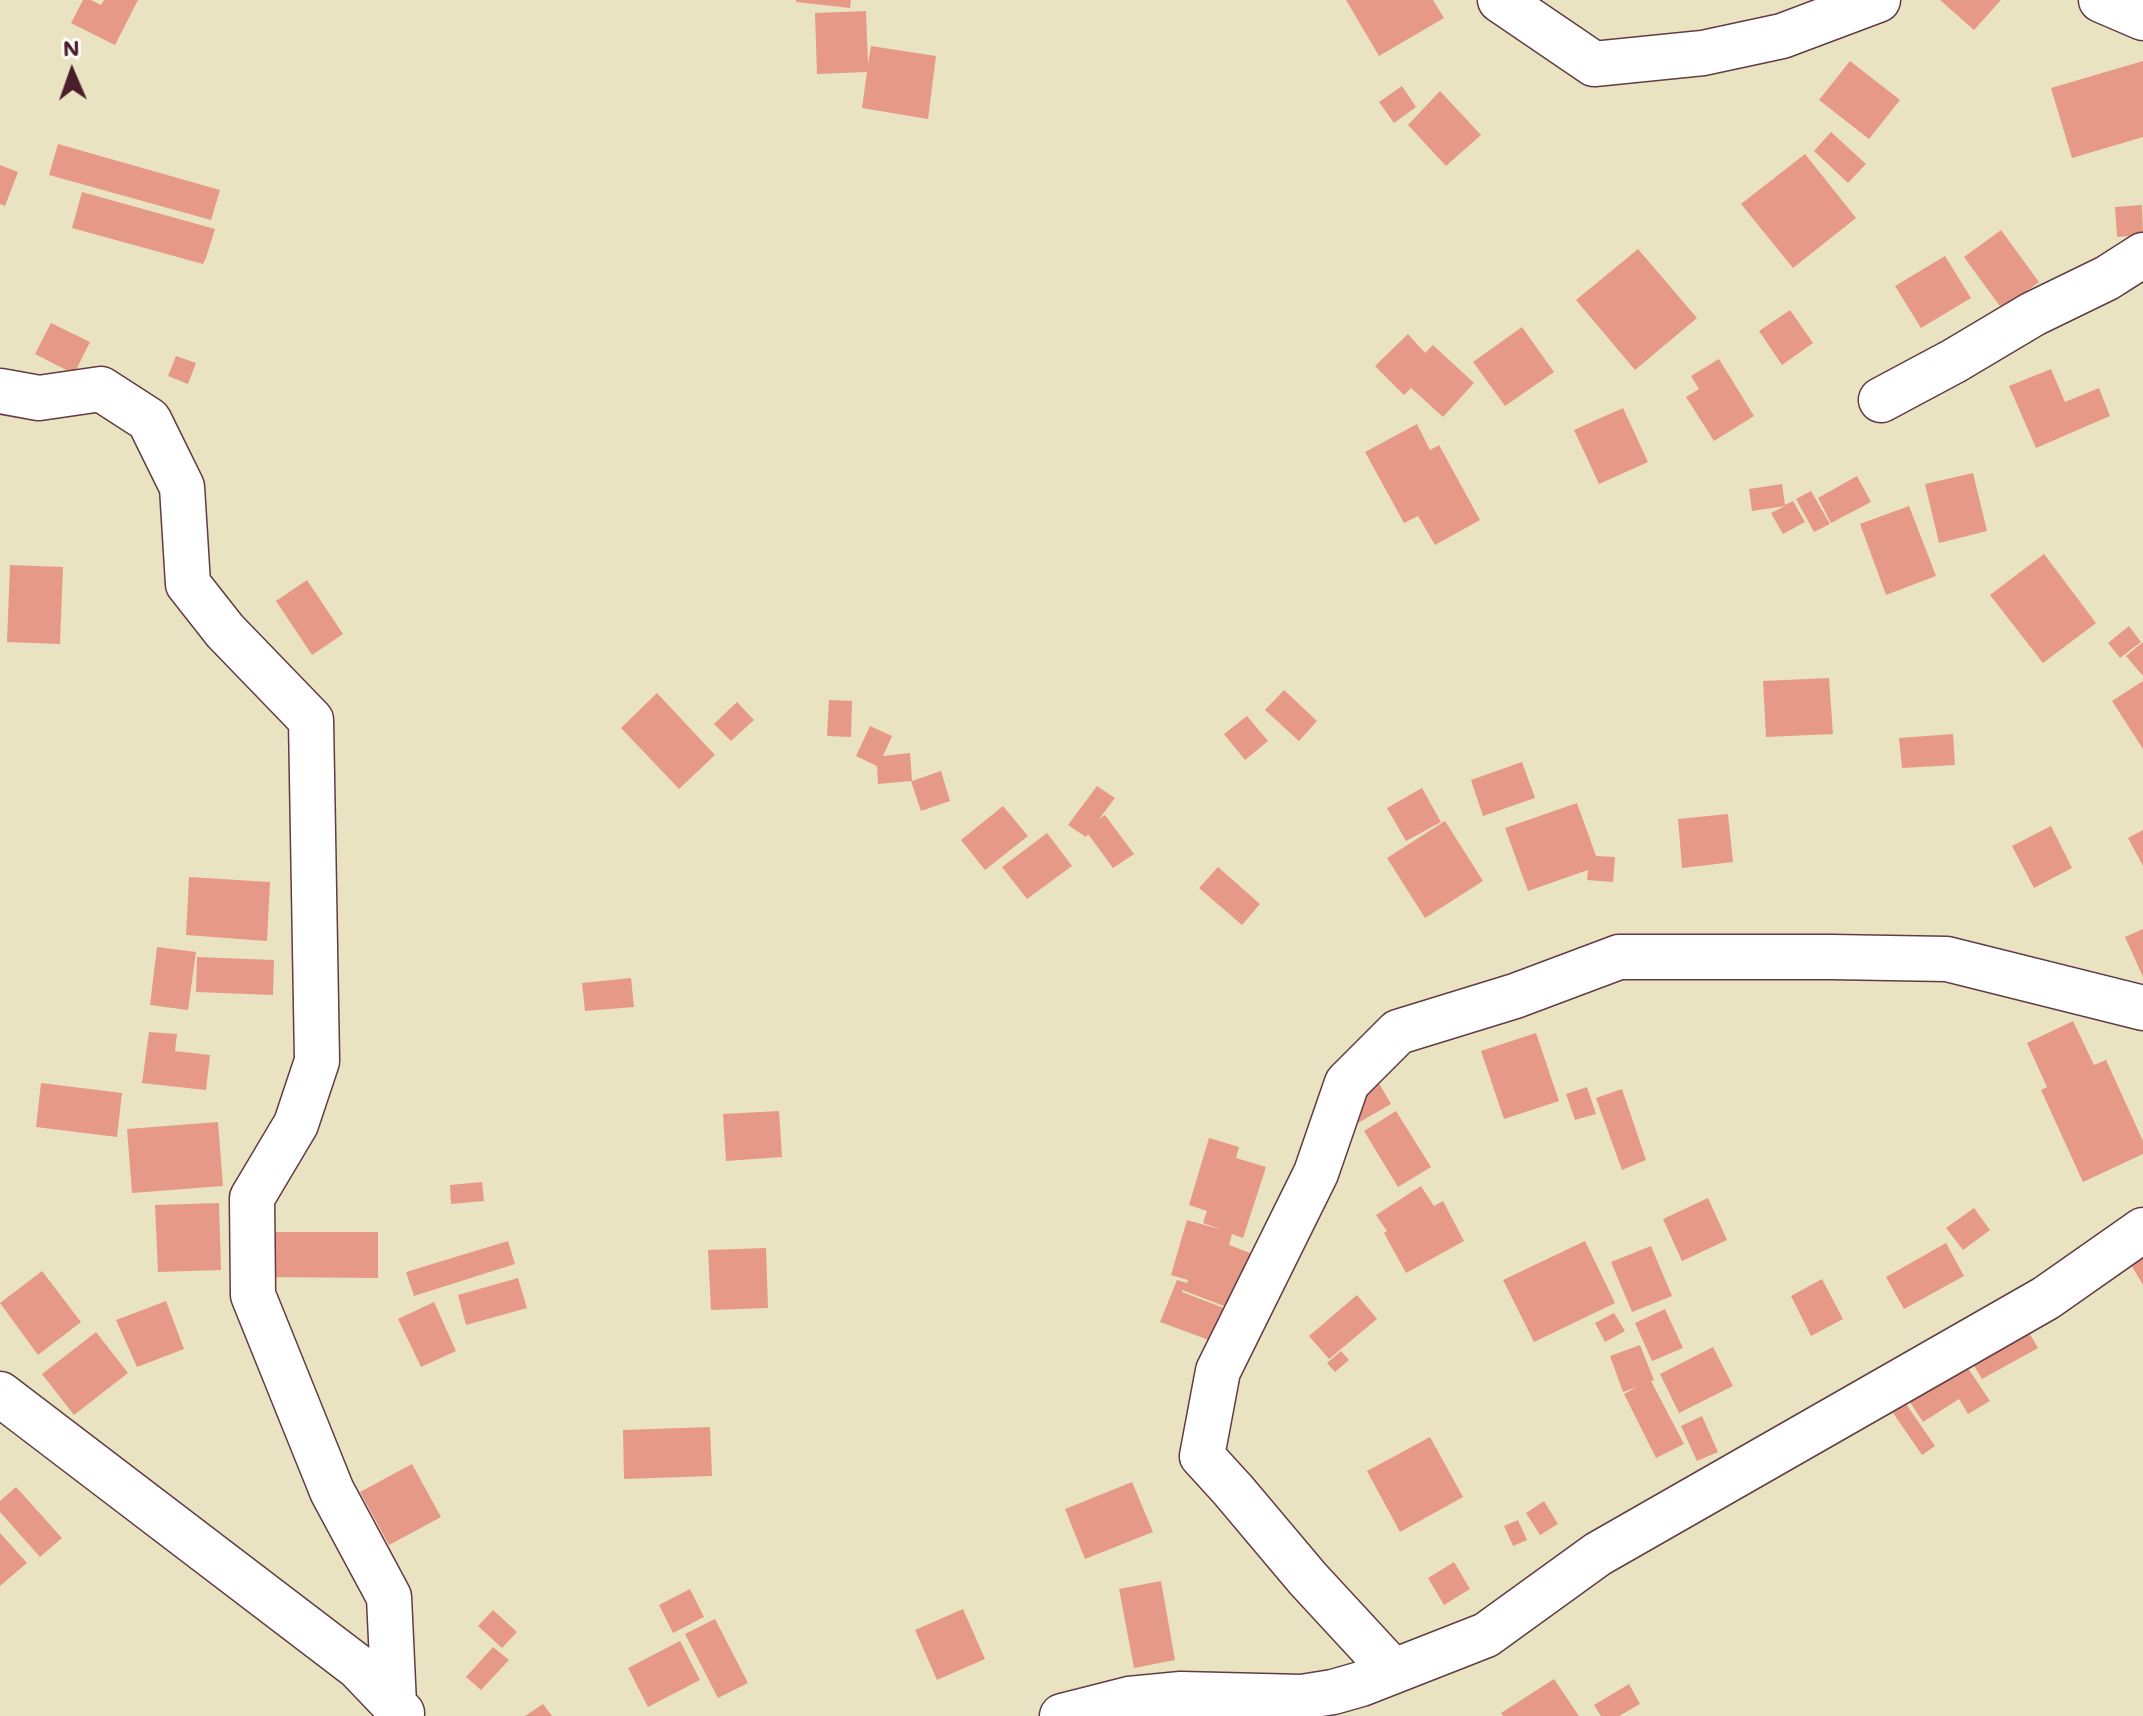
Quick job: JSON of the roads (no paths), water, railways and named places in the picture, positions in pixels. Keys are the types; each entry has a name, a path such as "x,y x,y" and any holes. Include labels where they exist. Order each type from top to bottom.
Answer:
{"street":[{"path":"1500,0 1594,64 1703,53 1782,36 1878,0"},
{"path":"2101,0 2143,18"},
{"path":"1881,400 2033,314 2107,278 2143,255"},
{"path":"0,391 39,398 101,389 149,420 182,487 188,584 225,631 311,720 317,1061 296,1124 252,1198 253,1295 332,1491 389,1597 400,1710"},
{"path":"1393,1671 1308,1579 1202,1456 1218,1371 1316,1173 1347,1083 1398,1032 1515,996 1619,957 1947,959 2143,1008"},
{"path":"1062,1716 1129,1699 1181,1694 1302,1697 1334,1704 1361,1684 1486,1635 1598,1554 2046,1298 2143,1230"},
{"path":"0,1394 358,1667 400,1710"}]}
